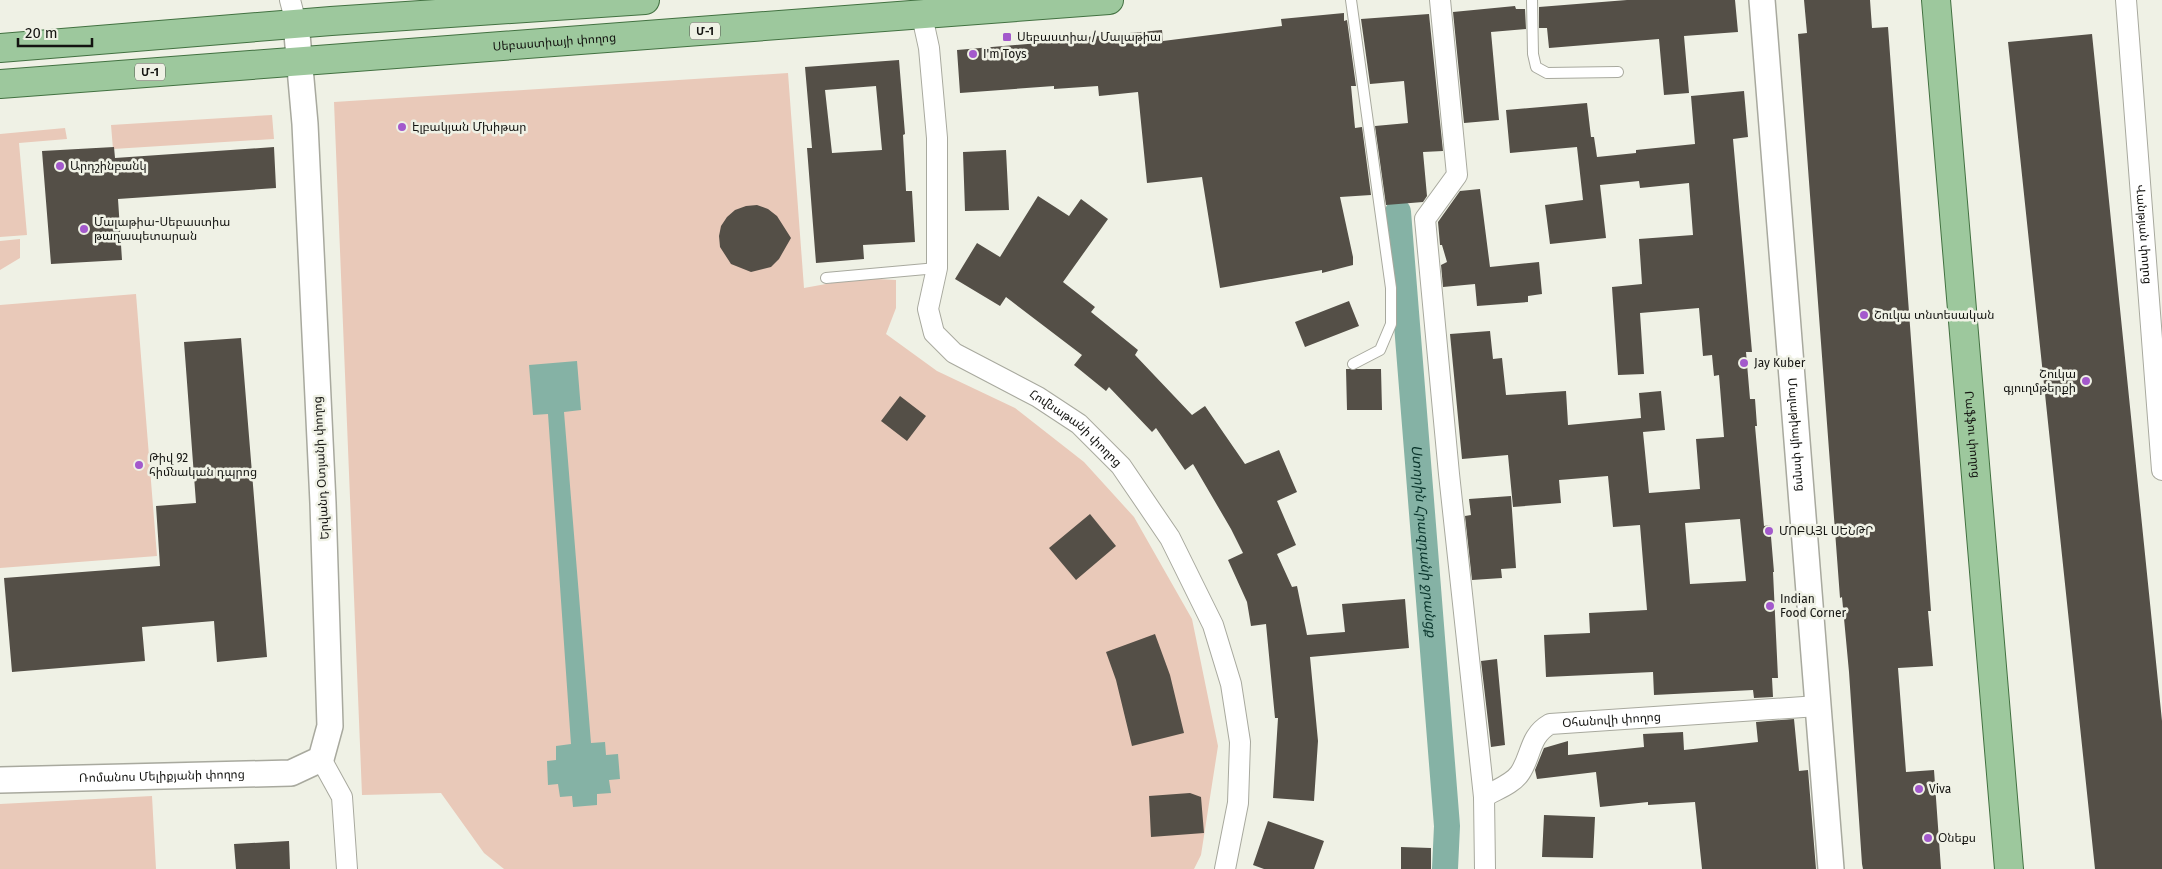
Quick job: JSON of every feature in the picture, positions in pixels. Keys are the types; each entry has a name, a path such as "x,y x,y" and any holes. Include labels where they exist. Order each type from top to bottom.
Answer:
{"main road":[{"path":"0,48 293,12 645,0"},
{"name":"Սեբաստիայի փողոց","path":"0,84 301,60 922,16 1108,0"},
{"name":"Րաֆֆու փողոց","path":"1936,0 2010,869"}],"street":[{"path":"1440,0 1457,175 1425,219 1449,474 1484,797 1485,869"},
{"name":"Մալաթիայի փողոց","path":"1762,0 1831,869"},
{"name":"Վանթյան փողոց","path":"2126,0 2162,470"},
{"name":"Երվանդ Օտյանի փողոց","path":"293,12 301,60 323,503 330,726 321,759"},
{"name":"Հովնաթանի փողոց","path":"922,16 929,48 936,138 937,268 928,309 934,333 954,353 1038,397 1079,424 1121,466 1170,538 1208,617 1231,684 1240,742 1238,803 1225,869"},
{"name":"Օհանովի փողոց","path":"1484,797 1520,774 1535,738 1540,730 1550,724 1818,706"},
{"path":"321,759 342,797 346,869"},
{"name":"Ռոմանոս Մելիքյանի փողոց","path":"0,780 291,773 321,759"}],"lane":[{"path":"1351,0 1391,288 1391,324 1380,350 1353,364"},
{"path":"1532,0 1533,54 1536,67 1547,73 1618,72"},
{"path":"826,278 937,268"}],"shaded area":[{"path":"788,73 804,288 859,278 896,280 896,308 886,334 937,371 1015,408 1084,462 1134,517 1192,619 1218,746 1201,855 1194,869 504,869 484,853 441,793 362,795 334,102"},
{"path":"272,115 274,139 113,149 111,125"},
{"path":"65,128 67,139 19,143 27,235 0,237 0,134"},
{"path":"20,239 20,258 0,270 0,241"},
{"path":"136,294 157,556 0,568 0,305"},
{"path":"152,796 156,869 0,869 0,804"}],"water":[{"path":"577,361 581,410 564,412 591,743 605,742 606,755 618,754 620,779 609,780 611,793 597,794 597,805 573,807 572,796 560,797 558,784 548,785 547,761 556,760 556,746 571,744 548,414 533,415 529,365"}],"building":[{"path":"1627,0 1735,0 1738,32 1684,36 1689,93 1664,95 1659,39 1549,48 1547,28 1539,28 1539,7"},
{"name":"Շուկա տնտեսական","path":"1804,0 1870,0 1872,28 1888,27 1931,611 1928,611 1933,666 1898,668 1906,772 1934,770 1941,869 1863,869 1862,864 1849,672 1842,597 1840,598 1798,34 1807,33"},
{"path":"1515,6 1516,9 1525,9 1526,29 1491,32 1499,120 1464,123 1453,12"},
{"path":"1344,13 1344,21 1347,20 1356,86 1351,86 1355,128 1362,127 1371,195 1340,197 1353,257 1353,265 1322,273 1322,270 1220,288 1202,177 1147,183 1138,92 1099,96 1098,86 1054,89 1054,86 960,93 957,50 1051,42 1050,36 1086,33 1086,37 1162,30 1163,41 1282,26 1281,19"},
{"path":"1429,14 1443,151 1423,152 1427,196 1423,202 1386,205 1375,126 1408,123 1404,81 1370,84 1361,19"},
{"name":"Շուկա գյուղմթերքի","path":"2092,34 2162,721 2162,869 2095,869 2008,42"},
{"path":"899,60 905,134 903,135 906,191 912,191 915,242 863,245 864,259 816,263 807,148 812,148 805,67","holes":["876,86 882,150 832,153 825,90"]},
{"path":"1744,91 1748,137 1733,139 1752,352 1746,352 1750,399 1755,399 1757,426 1755,426 1764,526 1770,525 1774,572 1778,678 1772,678 1773,697 1754,698 1753,690 1654,695 1653,672 1546,677 1544,635 1590,633 1589,613 1647,610 1640,525 1613,527 1608,476 1559,480 1561,503 1513,507 1508,455 1462,459 1450,334 1490,331 1493,359 1502,358 1506,395 1566,391 1568,425 1641,418 1639,393 1661,391 1665,430 1643,432 1649,493 1700,489 1696,439 1724,437 1719,375 1714,376 1712,355 1703,356 1699,308 1640,313 1644,374 1618,375 1612,287 1642,284 1639,239 1693,235 1689,183 1640,188 1639,181 1600,185 1606,238 1550,244 1545,205 1583,200 1577,147 1510,153 1506,110 1587,103 1591,137 1594,137 1597,157 1636,153 1636,150 1695,144 1691,96","holes":["1740,519 1746,581 1690,584 1685,523"]},
{"name":"Մալաթիա-Սեբաստիա թաղապետարան","path":"114,147 115,158 274,147 276,188 118,199 122,260 51,264 42,151"},
{"path":"1006,150 1009,210 965,211 963,152"},
{"path":"1480,189 1490,267 1539,262 1542,294 1528,296 1528,302 1477,306 1475,284 1443,287 1441,265 1447,262 1442,245 1440,245 1438,222 1460,191"},
{"path":"1038,196 1069,216 1081,199 1108,219 1063,282 1095,307 1091,312 1138,350 1135,355 1192,415 1205,406 1245,464 1279,450 1297,492 1277,501 1296,545 1277,554 1292,587 1297,586 1307,635 1345,632 1342,604 1405,599 1409,648 1310,657 1318,741 1314,801 1273,798 1278,718 1275,718 1266,624 1251,626 1247,602 1228,560 1243,553 1193,464 1185,470 1156,428 1152,432 1109,387 1106,391 1074,365 1082,355 1006,297 1000,306 955,279 977,243 1000,257"},
{"path":"757,205 768,209 777,216 791,238 779,259 771,267 751,272 731,264 720,247 719,236 721,226 735,210"},
{"path":"1349,301 1359,326 1305,347 1295,322"},
{"path":"241,338 267,657 217,662 214,621 142,627 145,661 12,672 4,578 160,566 156,506 196,503 184,342"},
{"path":"1346,369 1381,369 1382,410 1347,410"},
{"path":"900,396 926,416 907,441 881,421"},
{"path":"1511,496 1516,568 1501,569 1502,578 1472,580 1465,516 1471,515 1469,499"},
{"path":"1090,514 1116,546 1076,580 1049,548"},
{"path":"1155,634 1170,675 1184,733 1132,746 1116,680 1106,652"},
{"path":"1497,659 1505,745 1491,747 1481,661"},
{"path":"1794,719 1799,771 1808,770 1816,869 1702,869 1695,802 1648,805 1648,802 1600,807 1596,772 1537,779 1535,770 1544,748 1568,741 1568,755 1644,747 1643,734 1683,732 1684,750 1758,742 1756,722"},
{"path":"1190,793 1201,797 1204,833 1151,837 1149,796"},
{"path":"1544,815 1595,817 1593,858 1542,857"},
{"path":"1268,821 1324,841 1314,869 1264,869 1253,865"},
{"path":"289,841 290,869 236,869 234,844"},
{"path":"1401,847 1431,848 1431,869 1401,869"}],"waterway":[{"name":"Ստորին Հրազդանի ջրանցք","path":"1398,212 1447,826 1445,869"}],"place":[{"name":"Սեբաստիա / Մալաթիա","path":"1007,37"},
{"name":"I'm Toys","path":"973,54"},
{"name":"Էլբակյան Մխիթար","path":"402,127"},
{"name":"Արդշինբանկ","path":"60,166"},
{"name":"Մալաթիա-Սեբաստիա թաղապետարան","path":"84,229"},
{"name":"Շուկա տնտեսական","path":"1864,315"},
{"name":"Jay Kuber","path":"1744,363"},
{"name":"Շուկա գյուղմթերքի","path":"2086,381"},
{"name":"Թիվ 92 հիմնական դպրոց","path":"139,465"},
{"name":"ՄՈԲԱՅԼ ՍԵՆԹՐ","path":"1769,531"},
{"name":"Indian Food Corner","path":"1770,606"},
{"name":"Viva","path":"1919,789"},
{"name":"Օնեքս","path":"1928,838"}]}
